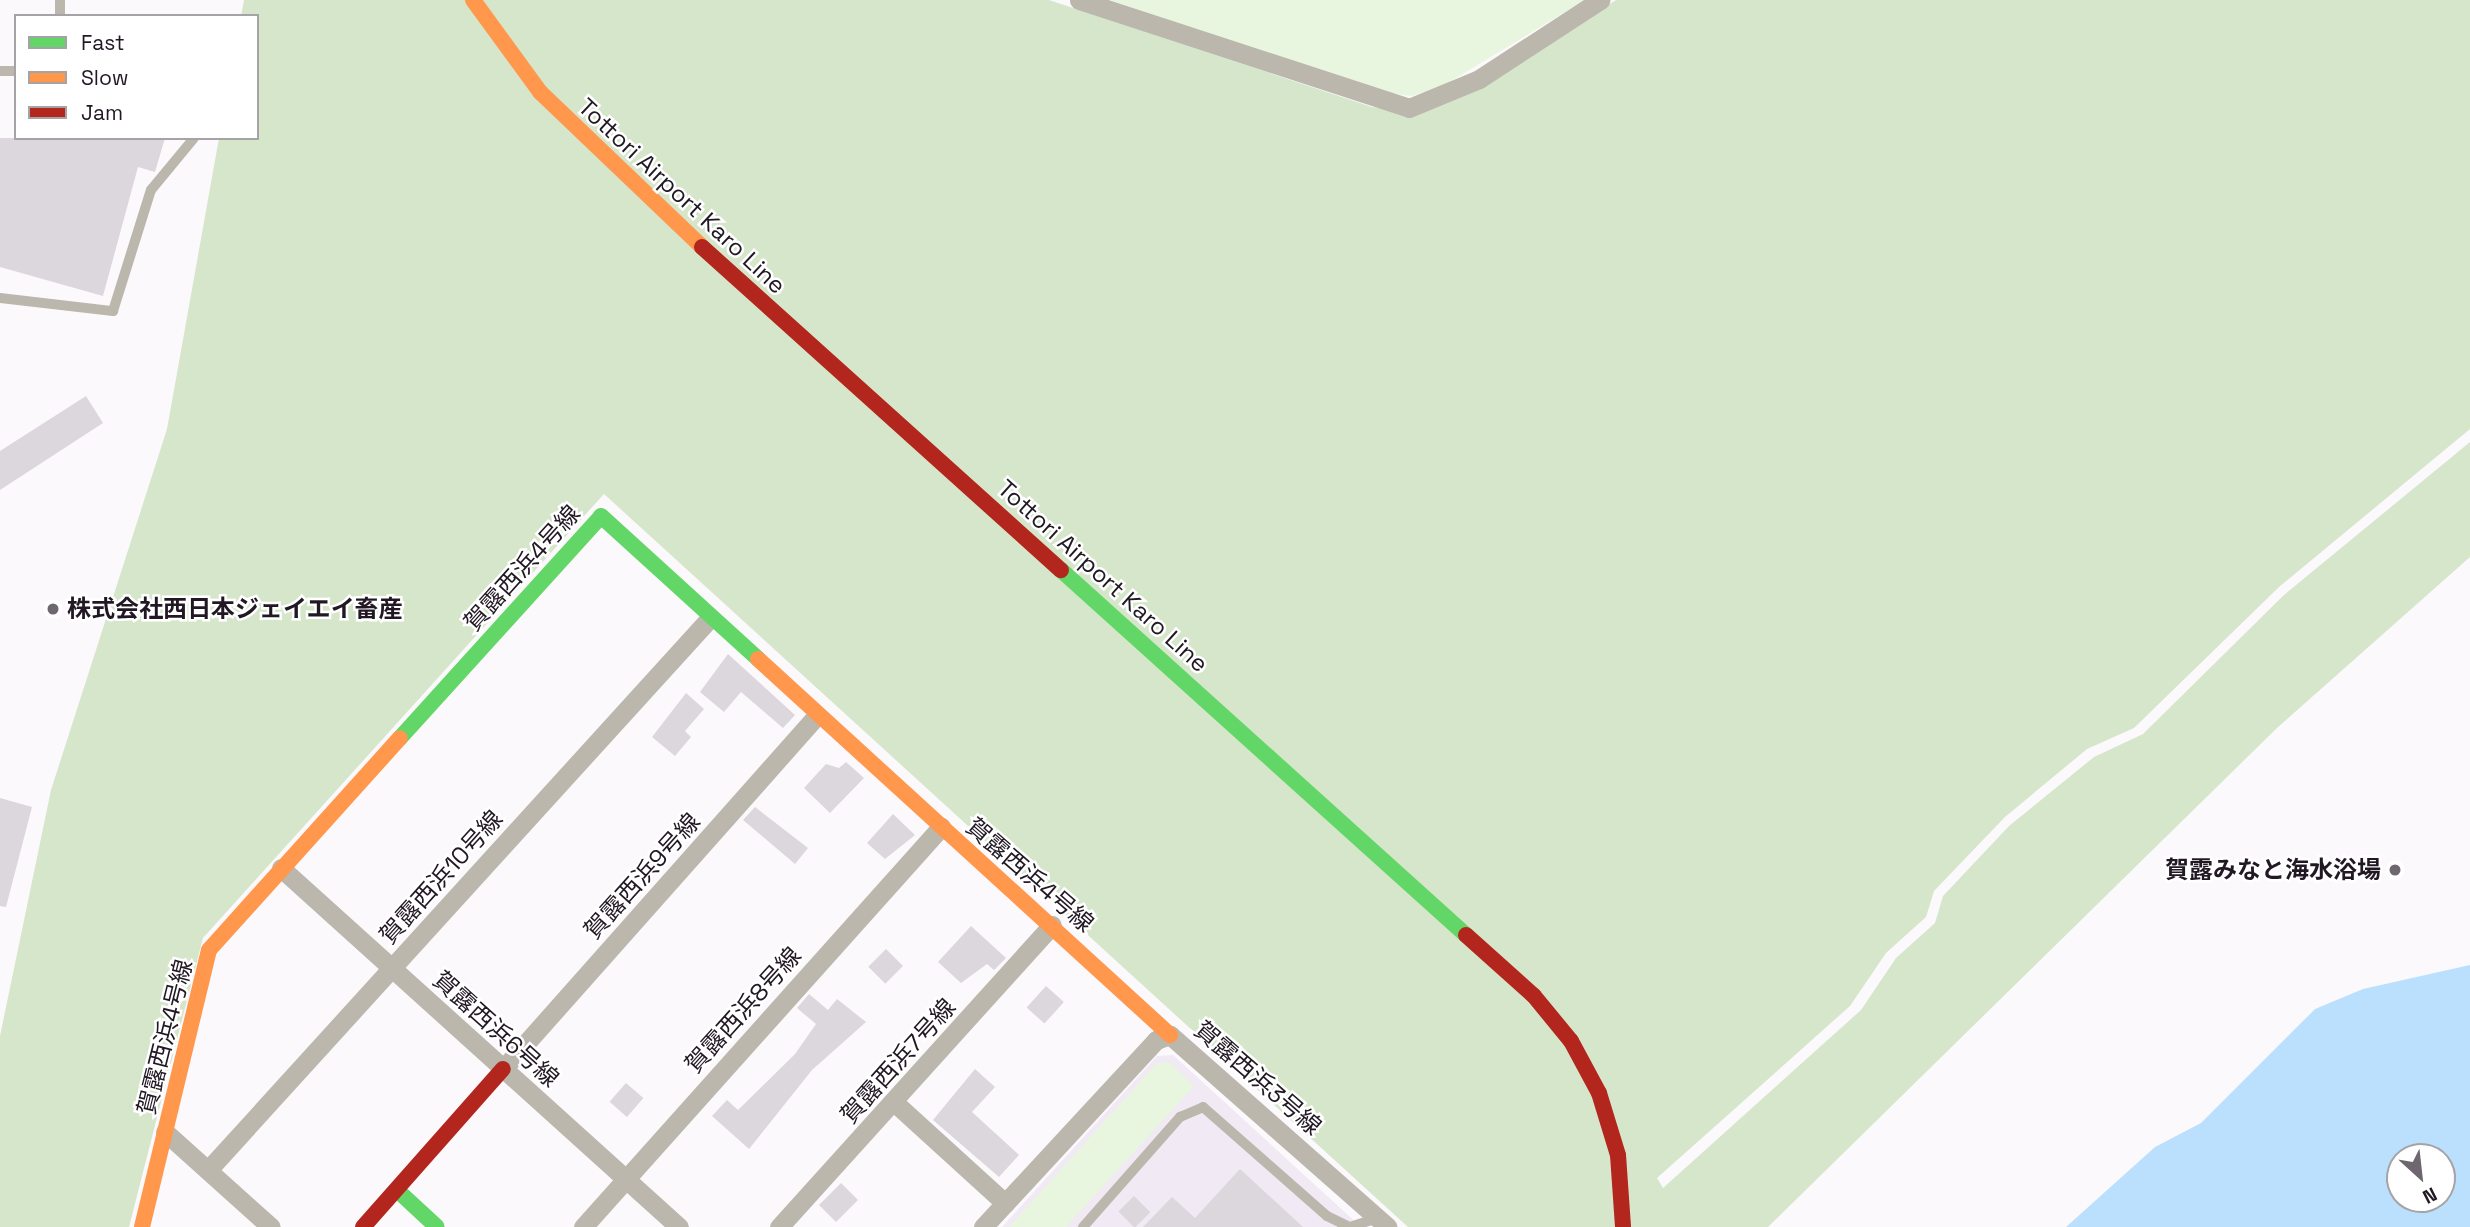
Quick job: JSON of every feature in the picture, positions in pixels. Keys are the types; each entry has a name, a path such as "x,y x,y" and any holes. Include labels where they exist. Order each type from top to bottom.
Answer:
{"street":[{"name":"Tottori Airport Karo Line","path":"473,0 520,68 596,151 1534,996 1571,1041 1600,1093 1618,1155 1623,1227"},
{"path":"1079,0 1409,107 1479,79 1600,0"},
{"name":"賀露西浜4号線","path":"142,1227 209,950 281,867 601,516 816,716 1052,925 1170,1035"},
{"name":"賀露西浜10号線","path":"208,1170 710,618"},
{"name":"賀露西浜9号線","path":"503,1069 816,716"},
{"name":"賀露西浜8号線","path":"583,1227 941,827"},
{"name":"賀露西浜6号線","path":"281,867 678,1227"},
{"name":"賀露西浜7号線","path":"779,1227 895,1102 1052,925"},
{"name":"賀露西浜3号線","path":"983,1227 1156,1040 1170,1035 1383,1222"},
{"path":"363,1227 503,1069"},
{"path":"895,1102 1005,1203"},
{"path":"165,1132 271,1227"},
{"path":"397,1190 437,1227"}],"lane":[{"path":"0,298 113,311 151,190 192,140"},
{"path":"1083,1227 1180,1117 1203,1107 1327,1216 1350,1227 1383,1222"}],"shaded area":[{"path":"1173,1055 1361,1227 1002,1227 1157,1056"}],"green space":[{"path":"244,0 1049,0 1372,107 1409,112 1464,95 1616,0 2470,0 2470,429 2279,587 2134,728 2087,749 2005,817 1934,891 1926,917 1886,953 1850,1006 1657,1178 1663,1188 1861,1010 1896,958 1935,923 1943,896 2009,826 2094,757 2143,734 2284,595 2470,442 2470,557 2277,728 1768,1227 1408,1227 604,494 203,938 129,1227 0,1227 0,1036 51,790 167,429 219,140 259,140 259,14 241,14"},
{"path":"1110,0 1585,0 1441,87 1412,96 1379,92"},
{"path":"1157,1063 1171,1063 1194,1086 1066,1227 1009,1227"}],"water":[{"path":"2470,965 2470,1227 2066,1227 2155,1147 2201,1123 2315,1009 2363,989"}],"building":[{"path":"0,138 164,140 155,172 138,167 103,296 0,267"},
{"path":"86,396 103,423 0,490 0,451"},
{"path":"728,654 795,715 783,728 741,692 724,712 700,692"},
{"path":"686,693 704,709 685,731 691,737 675,756 652,737"},
{"path":"846,762 864,778 830,813 804,788 826,764 839,768"},
{"path":"0,798 32,807 6,907 0,906"},
{"path":"755,807 808,848 795,864 743,820"},
{"path":"893,814 915,835 885,859 867,843"},
{"path":"971,926 1006,958 994,970 987,964 961,983 938,962"},
{"path":"886,949 903,966 885,984 868,967"},
{"path":"1046,986 1064,1002 1044,1024 1027,1008"},
{"path":"809,994 828,1010 837,999 866,1022 812,1070 749,1149 712,1116 727,1100 738,1110 795,1054 816,1024 797,1008"},
{"path":"975,1069 995,1087 972,1112 1019,1155 999,1177 933,1120"},
{"path":"626,1083 643,1098 627,1117 610,1102"},
{"path":"1240,1169 1303,1227 1143,1227 1172,1197 1195,1218"},
{"path":"841,1183 858,1200 836,1222 819,1205"},
{"path":"1134,1196 1150,1212 1134,1227 1118,1212"}],"traffic: fast":[{"path":"400,738 601,516 758,659"},
{"path":"1061,570 1466,935"},
{"path":"397,1190 437,1227"}],"traffic: slow":[{"path":"473,0 540,92 702,247"},
{"path":"758,659 1170,1035"},
{"path":"142,1227 209,950 400,738"}],"traffic: jam":[{"path":"702,247 1061,570"},
{"path":"1466,935 1534,996 1571,1041 1599,1093 1618,1155 1623,1227"},
{"path":"363,1227 503,1069"}],"place":[{"name":"株式会社西日本ジェイエイ畜産","path":"53,609"},
{"name":"賀露みなと海水浴場","path":"2395,870"}]}
